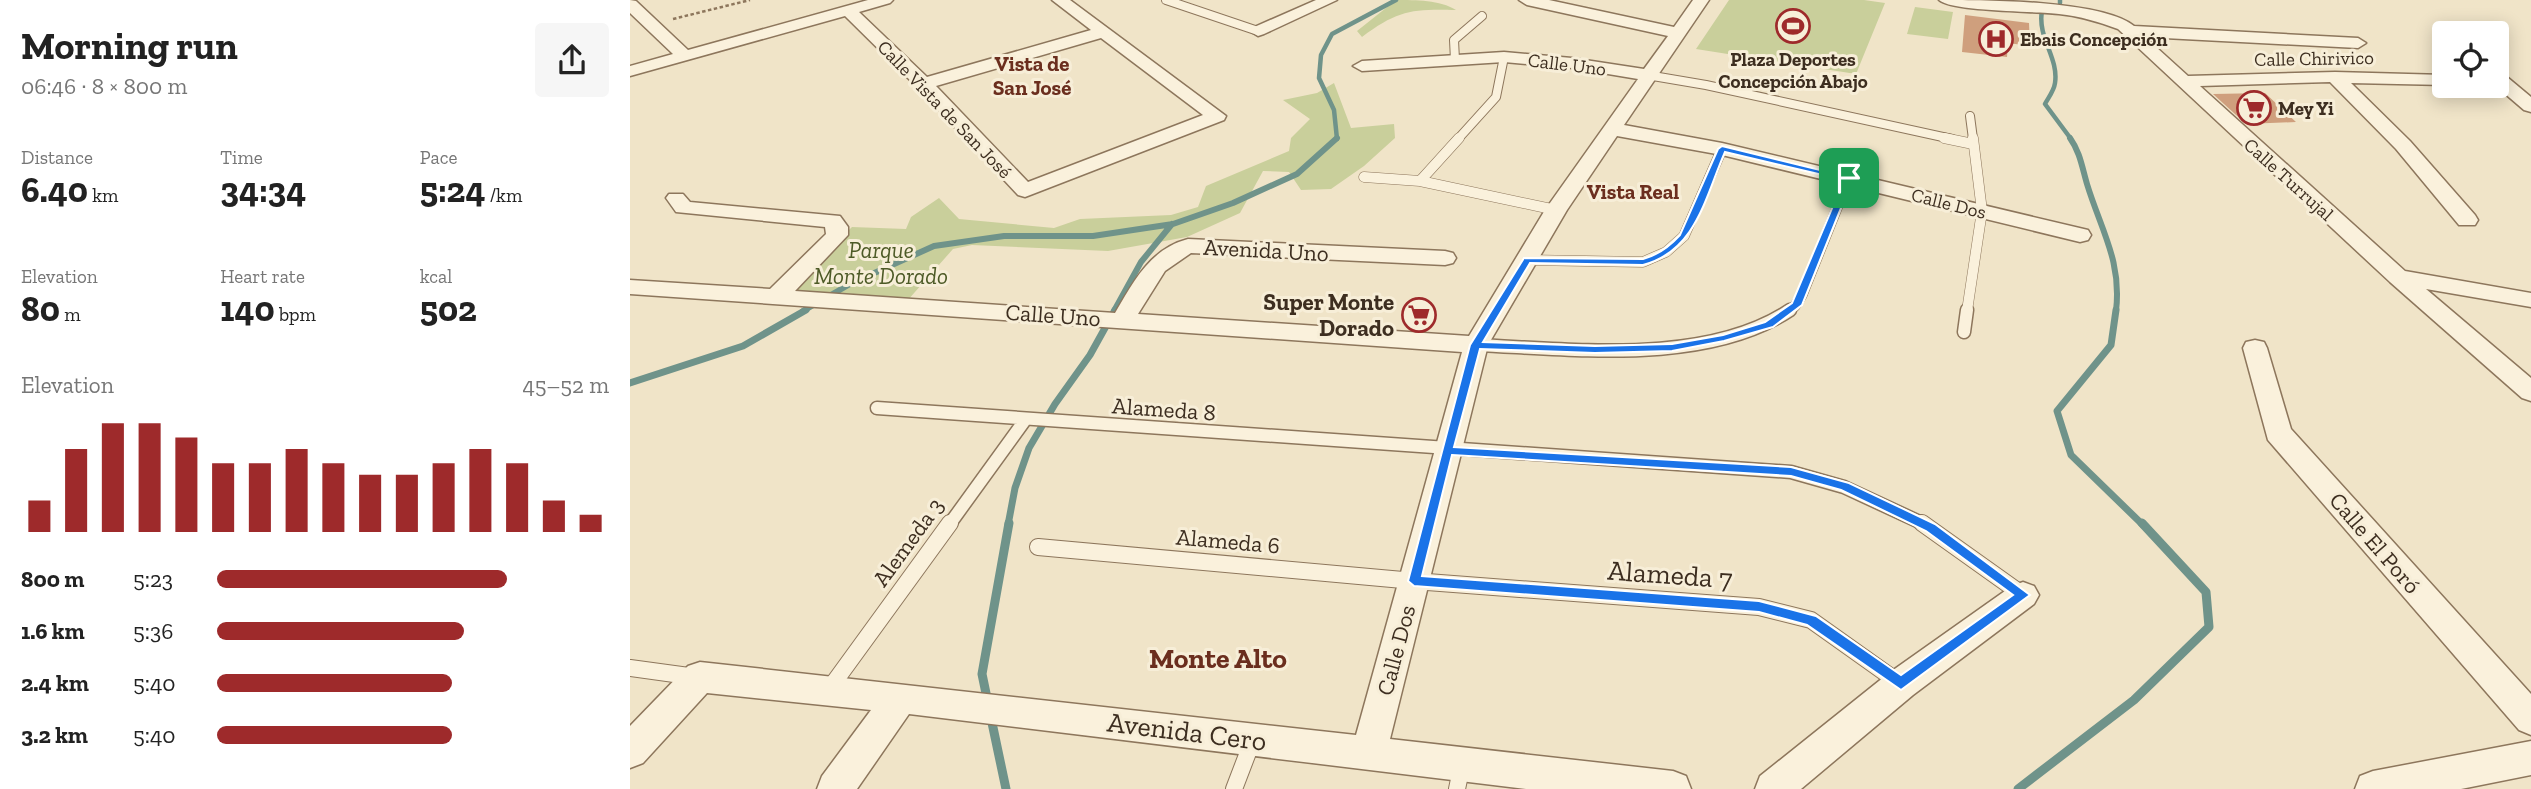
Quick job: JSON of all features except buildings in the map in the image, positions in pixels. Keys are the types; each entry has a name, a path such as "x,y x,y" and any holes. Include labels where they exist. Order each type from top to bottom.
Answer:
{"street":[{"path":"630,71 885,0"},
{"name":"Calle Vista de San José","path":"848,10 924,84 1025,191 1217,116 1060,0"},
{"path":"1258,31 1328,0"},
{"path":"1527,0 1678,33"},
{"name":"Calle Dos","path":"1369,751 1476,345 1556,210 1701,0"},
{"name":"Calle Turrujal","path":"1953,1 2094,8 2130,31 2397,276 2531,392"},
{"path":"630,4 684,55"},
{"path":"2130,31 2358,43"},
{"path":"924,84 1103,32"},
{"name":"Calle Uno","path":"1362,66 1504,57 1572,63 1647,75"},
{"path":"2335,77 2403,145 2467,220"},
{"name":"Calle Chirivico","path":"2184,81 2335,77 2432,80"},
{"path":"2509,82 2531,83"},
{"path":"2509,89 2531,106"},
{"name":"Calle Dos","path":"1612,129 1722,149 2080,235"},
{"path":"676,198 683,208 692,210 832,221 837,227 837,235 775,298"},
{"name":"Avenida Uno","path":"1123,320 1160,260 1172,251 1188,246 1445,258"},
{"path":"2397,276 2531,300"},
{"name":"Calle Uno","path":"630,287 1476,345"},
{"name":"Calle El Poró","path":"2255,348 2278,433 2531,719"},
{"path":"1773,789 1901,684 2023,595"},
{"path":"630,751 700,677"},
{"name":"Avenida Cero","path":"700,677 1369,751 1459,777 1673,789"},
{"path":"835,789 901,698"},
{"path":"2373,789 2531,758"}],"lane":[{"path":"1166,0 1258,31"},
{"path":"1455,60 1454,40 1482,16"},
{"path":"1420,181 1496,97 1504,57"},
{"path":"1647,75 1706,85 1973,144"},
{"path":"1964,332 1982,211 1970,116"},
{"path":"1527,260 1643,262 1658,258 1684,236 1722,149"},
{"path":"1364,177 1420,181 1556,210"},
{"path":"1476,345 1595,350 1672,348 1724,338 1769,324 1796,305 1849,178"},
{"name":"Alameda 8","path":"877,408 1791,472 1844,486 1931,527 2023,595"},
{"name":"Alemeda 3","path":"827,691 1025,420"},
{"name":"Alameda 6","path":"1038,547 1414,581"},
{"name":"Alameda 7","path":"1414,581 1759,607 1811,620 1901,684"},
{"path":"630,668 700,677"},
{"path":"1234,789 1253,738"}],"path":[{"path":"649,24 750,0"}],"green space":[{"path":"1396,0 1435,2 1456,10 1406,13 1386,21 1362,37 1357,31"},
{"name":"Plaza Deportes Concepción Abajo","path":"1729,0 1864,0 1885,3 1856,74 1696,49"},
{"path":"1915,7 1953,12 1948,39 1907,34"},
{"name":"Parque Monte Dorado","path":"1334,83 1351,128 1394,124 1395,138 1364,166 1331,189 1301,190 1289,172 1263,171 1240,213 1187,237 1108,251 972,245 953,249 907,301 793,291 794,284 852,227 906,229 911,217 939,198 959,219 1054,228 1080,219 1171,215 1198,207 1206,186 1289,151 1291,138 1310,119 1283,100 1317,93"}],"waterway":[{"path":"1337,138 1334,110 1319,78 1321,55 1332,34 1396,0"},
{"path":"2042,11 2042,30 2055,74 2055,83 2045,104 2071,139"},
{"path":"1172,224 1233,203 1297,174 1337,138"},
{"path":"2070,138 2078,154 2113,261 2116,311"},
{"path":"803,311 850,284 934,246 1004,236 1093,236 1172,224"},
{"path":"1114,311 1141,262 1172,224"},
{"path":"630,383 743,346 806,310"},
{"path":"1008,525 1015,488 1029,448 1055,404 1090,355 1115,310"},
{"path":"2116,310 2111,345 2057,411 2071,455 2143,525"},
{"path":"988,703 982,674 1009,523"},
{"path":"2018,789 2134,700 2209,627 2206,592 2142,523"},
{"path":"991,718 1006,789"}],"place":[{"name":"Plaza Deportes Concepción Abajo","path":"1793,26"},
{"name":"Ebais Concepción","path":"1996,39"},
{"name":"Mey Yi","path":"2254,108"},
{"name":"Super Monte Dorado","path":"1419,315"}],"district":[{"name":"Vista de San José","path":"1032,76"},
{"name":"Vista Real","path":"1633,192"},
{"name":"Monte Alto","path":"1218,658"}],"route":[{"path":"1849,178 1722,149 1684,236 1658,258 1643,262 1527,260 1476,345 1462,398 1447,450 1414,581 1759,607 1811,620 1901,684 2023,595 1931,527 1844,486 1791,472 1447,450 1476,345 1595,350 1672,348 1724,338 1769,324 1796,305 1849,178"}]}
